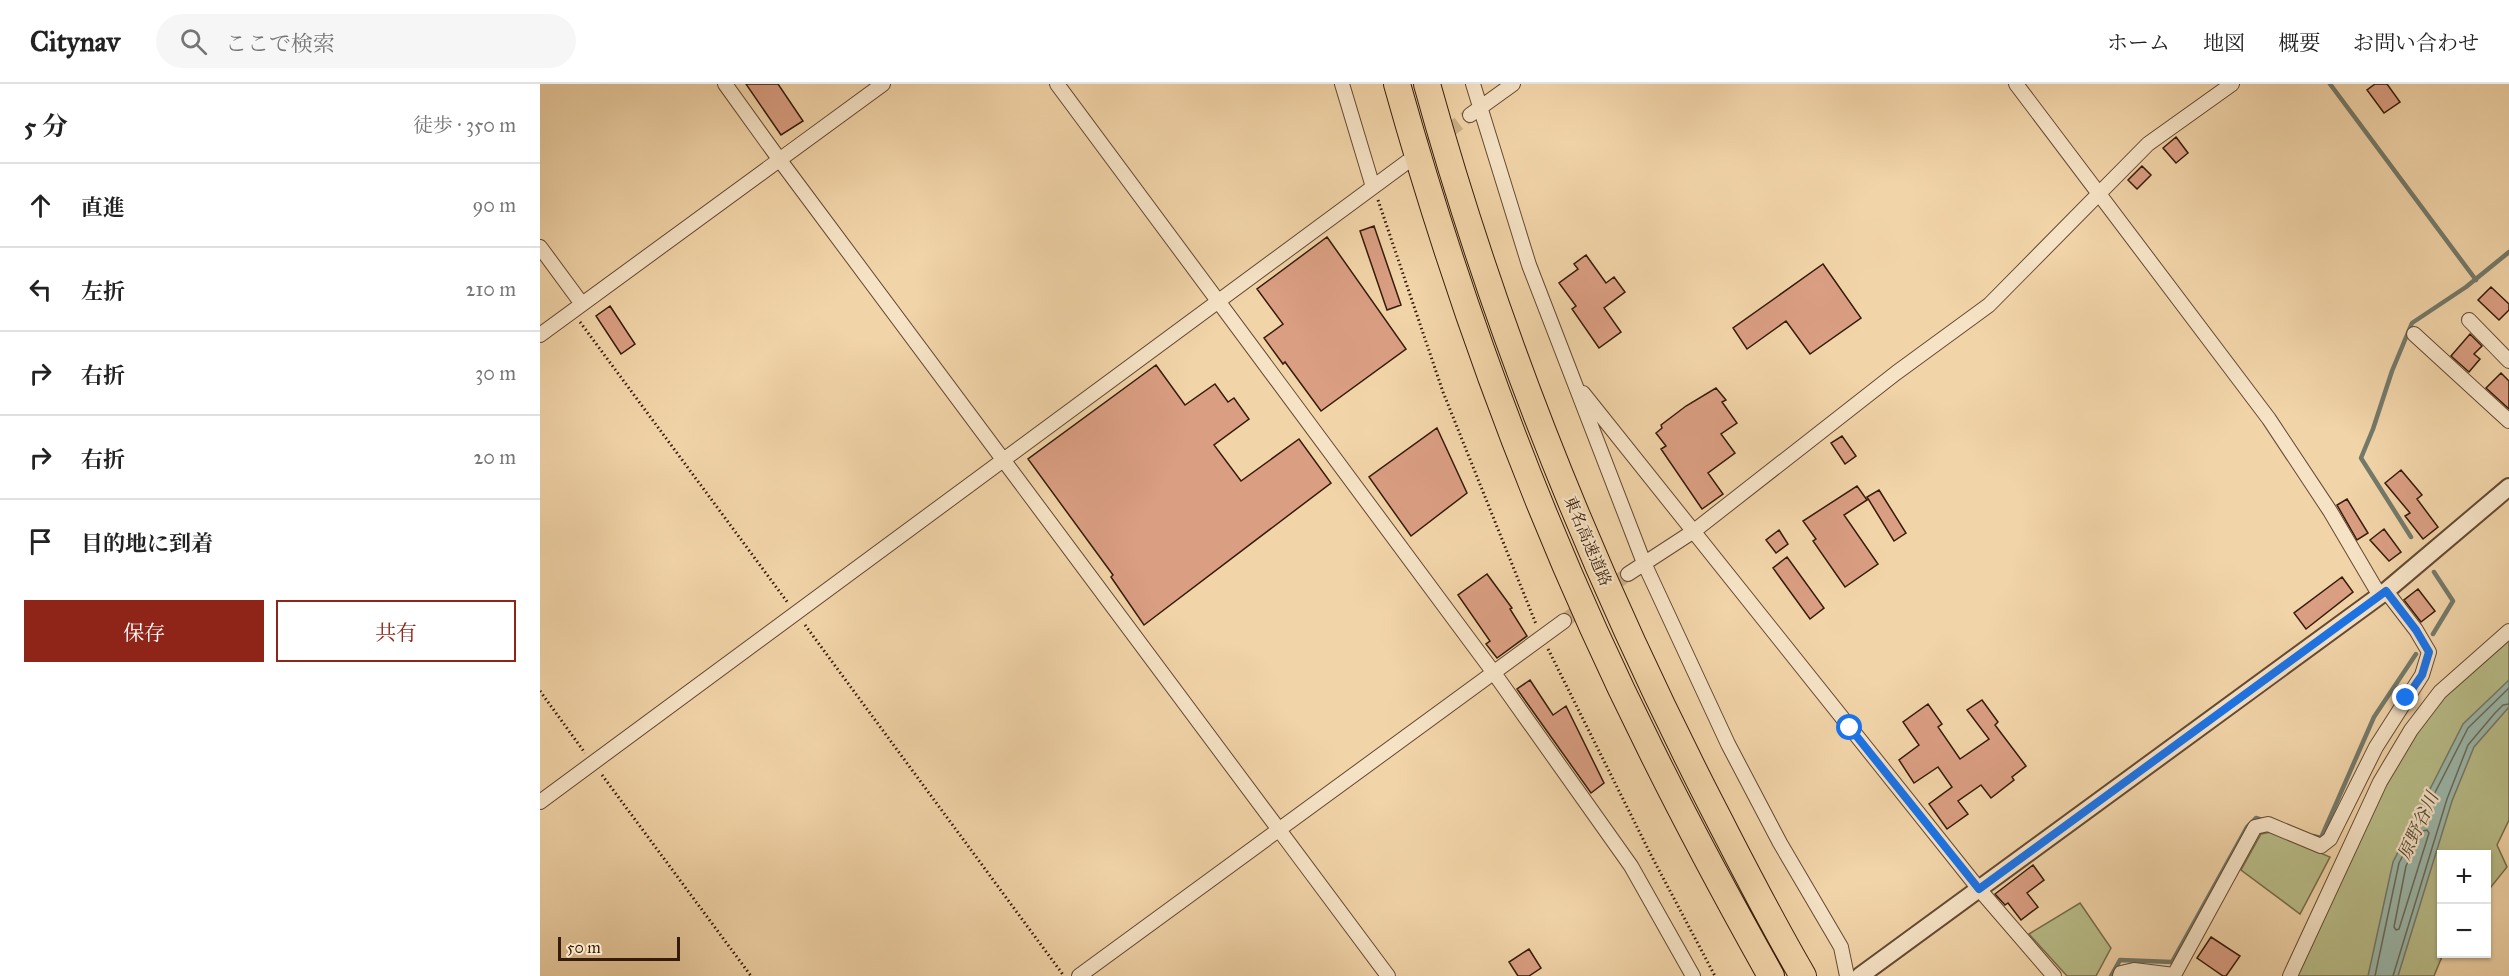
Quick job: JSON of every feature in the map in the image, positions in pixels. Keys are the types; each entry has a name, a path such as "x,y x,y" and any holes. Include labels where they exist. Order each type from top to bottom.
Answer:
{"highway":[{"name":"東名高速道路","path":"1397,84 1420,165 1472,328 1527,471 1590,621 1649,747 1720,885 1771,976"},
{"name":"東名高速道路","path":"1427,84 1446,155 1499,317 1553,459 1616,608 1673,731 1802,974"}],"street":[{"path":"725,84 1388,976"},
{"path":"540,334 883,84"},
{"path":"1057,84 1494,673 1631,866 1693,976"},
{"path":"1342,84 1374,187"},
{"path":"1473,84 1475,112 1528,265 1644,563 1728,744 1780,843 1841,947 1847,976"},
{"path":"1475,112 1513,84"},
{"path":"2016,84 2269,419 2383,594 2416,630 2429,652 2422,675 2376,747 2330,839 2321,846 2268,824 2255,827 2174,975 2134,970 2121,973 2120,976"},
{"path":"1628,574 1694,531 1896,373 1989,305 2148,144 2232,84"},
{"path":"540,802 1407,162"},
{"path":"540,247 577,308"},
{"path":"2469,320 2509,361"},
{"path":"2414,334 2509,421"},
{"path":"1574,382 1979,889 2054,976"},
{"path":"1860,976 2383,594 2509,487"},
{"path":"1079,976 1564,621"},
{"path":"2290,976 2380,782 2411,730 2440,692 2509,631"}],"path":[{"path":"1374,187 1443,392 1542,637 1652,857 1715,976"},
{"path":"577,308 793,610"},
{"path":"800,620 1064,976"},
{"path":"540,692 751,976"}],"green space":[{"path":"2509,633 2509,820 2497,845 2507,867 2491,887 2491,850 2437,850 2437,958 2441,958 2434,976 2290,976 2378,788 2431,704"},
{"path":"2271,832 2330,857 2300,914 2241,870 2261,834"},
{"path":"2080,903 2111,948 2096,976 2067,976 2029,934"}],"water":[{"name":"原野谷川","path":"2509,680 2509,707 2474,747 2452,801 2398,976 2368,976 2393,862 2463,724"}],"building":[{"path":"746,84 778,84 803,121 781,135"},
{"path":"2375,84 2387,84 2400,102 2384,113 2367,90"},
{"path":"2176,137 2188,153 2176,163 2163,148"},
{"path":"2142,166 2151,175 2137,189 2128,180"},
{"path":"1374,226 1401,305 1387,310 1360,231"},
{"path":"1327,237 1406,349 1321,411 1264,338 1283,324 1257,289"},
{"path":"1586,255 1606,283 1614,277 1625,292 1604,308 1621,332 1599,348 1572,309 1576,306 1559,283 1578,269 1574,264"},
{"path":"1823,264 1861,318 1810,354 1786,321 1747,349 1733,328"},
{"path":"2491,287 2509,304 2509,310 2499,320 2478,300"},
{"path":"610,306 635,344 621,354 596,316"},
{"path":"2470,334 2482,346 2474,354 2480,359 2469,372 2451,356"},
{"path":"1156,365 1185,405 1215,384 1228,402 1234,398 1249,419 1214,445 1241,481 1299,439 1331,483 1144,625 1111,577 1113,575 1028,459"},
{"path":"2501,373 2509,381 2509,409 2486,388"},
{"path":"1716,388 1726,400 1722,402 1737,423 1721,434 1735,453 1708,473 1723,494 1702,509 1661,449 1666,446 1656,433 1662,428 1661,425 1686,406"},
{"path":"1437,428 1467,493 1411,536 1369,477"},
{"path":"1842,436 1856,456 1845,464 1831,443"},
{"path":"2401,470 2422,495 2417,499 2438,527 2423,539 2405,516 2410,513 2385,483"},
{"path":"1857,486 1867,500 1844,515 1878,564 1845,587 1813,541 1816,539 1803,521"},
{"path":"1879,490 1906,533 1894,541 1867,497"},
{"path":"2347,499 2368,533 2357,540 2337,505"},
{"path":"2384,529 2401,552 2389,561 2370,540"},
{"path":"1779,530 1788,544 1776,553 1766,540"},
{"path":"1787,557 1824,608 1810,619 1773,568"},
{"path":"1487,574 1512,608 1510,609 1527,636 1497,658 1486,644 1490,641 1458,595"},
{"path":"2342,577 2353,592 2306,629 2294,613"},
{"path":"2418,589 2435,611 2421,622 2404,600"},
{"path":"1530,680 1553,715 1566,706 1604,783 1591,793 1517,689"},
{"path":"1982,700 1998,722 1995,725 2026,766 2012,777 2014,780 1991,798 1981,785 1958,801 1968,814 1947,829 1929,804 1952,787 1938,767 1914,783 1899,760 1919,745 1903,722 1928,704 1942,724 1938,727 1960,759 1989,739 1967,710"},
{"path":"2033,865 2044,880 2027,893 2038,907 2021,920 2008,903 2005,905 1995,894"},
{"path":"2211,937 2240,956 2226,976 2197,958"},
{"path":"1529,949 1541,968 1529,976 1518,976 1509,962"}],"waterway":[{"path":"2330,84 2476,280"},
{"path":"2411,537 2361,458 2412,323 2466,287 2509,252"},
{"path":"2433,634 2453,601 2434,572"},
{"path":"2313,836 2321,838 2374,717 2416,654"},
{"path":"2111,976 2120,960 2172,962 2247,827 2256,818 2265,821"}],"tunnel":[{"path":"1414,157 1470,115"},
{"path":"1564,621 1628,574"}],"route":[{"path":"1850,728 1979,889 2386,591 2416,630 2429,652 2422,675 2406,698"}]}
